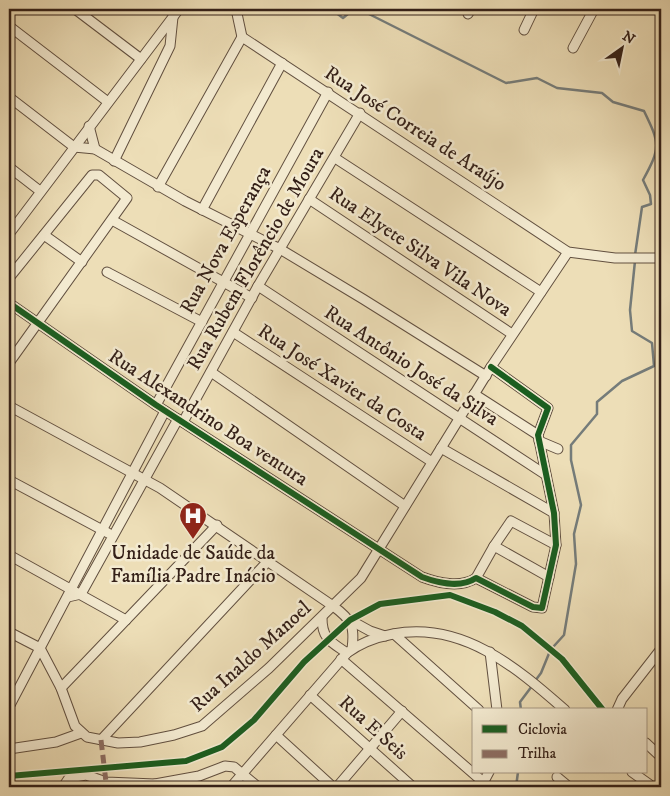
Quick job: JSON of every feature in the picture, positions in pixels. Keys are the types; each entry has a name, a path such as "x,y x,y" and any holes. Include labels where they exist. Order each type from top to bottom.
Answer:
{"street":[{"path":"75,9 141,59"},
{"path":"158,186 242,37 236,9"},
{"path":"524,30 534,9"},
{"path":"573,48 594,9"},
{"path":"9,234 141,59 174,12"},
{"path":"114,160 170,46 174,12"},
{"path":"9,26 108,102"},
{"name":"Rua José Correia de Araújo","path":"242,37 568,252"},
{"path":"202,210 282,63"},
{"name":"Rua Nova Esperança","path":"156,406 328,92"},
{"path":"9,96 74,147 95,149 202,210 280,249 364,298 486,376"},
{"name":"Rua Rubem Florêncio de Moura","path":"81,594 180,420 210,372 258,286 360,114"},
{"path":"89,126 95,149"},
{"path":"335,158 541,292"},
{"path":"9,167 40,191"},
{"path":"9,278 89,178 95,174 120,191 127,200 9,363"},
{"name":"Rua Elyete Silva Vila Nova","path":"309,199 512,334"},
{"path":"112,220 252,298"},
{"path":"44,235 82,262"},
{"path":"568,252 615,258 661,258"},
{"name":"Rua Inaldo Manoel","path":"81,733 101,740 118,743 140,742 174,736 202,726 220,713 322,618 361,578 491,367 568,252"},
{"path":"107,272 202,322"},
{"name":"Rua Antônio José da Silva","path":"258,286 546,475"},
{"name":"Rua Alexandrino Boa ventura","path":"9,303 156,406 422,577 434,581 463,582 476,578"},
{"name":"Rua José Xavier da Costa","path":"233,332 432,462"},
{"path":"491,367 546,406 547,413 539,438 554,513 556,545 543,606 538,608 476,578 507,525 513,521 556,545"},
{"path":"210,372 405,506"},
{"path":"474,394 558,449"},
{"path":"9,406 146,479 268,560 334,606 350,620 370,631 389,635 477,708"},
{"path":"9,707 166,411"},
{"path":"441,448 554,513"},
{"path":"9,480 114,536"},
{"path":"61,688 217,525"},
{"path":"494,546 550,577"},
{"path":"9,554 70,593 81,594 126,620"},
{"path":"101,740 268,560"},
{"path":"322,618 322,630 327,639 347,653 402,711 484,786 488,774"},
{"path":"347,653 353,628 350,620"},
{"path":"231,787 347,653 389,635 421,631 440,633 466,640 490,652 550,696 563,708"},
{"path":"9,632 40,648 61,688 75,726 81,733 56,742 9,749"},
{"path":"618,708 622,699 661,649"},
{"path":"490,652 497,708"},
{"name":"Rua E Seis","path":"310,695 413,787"},
{"path":"337,787 402,711"},
{"path":"276,735 333,787"},
{"path":"648,745 661,757"},
{"path":"63,787 70,778 86,775 106,785 152,786 199,776 225,766 234,766 258,787"},
{"path":"660,787 661,772"},
{"path":"635,774 653,787"},
{"path":"557,777 569,787"}],"waterway":[{"path":"331,9 343,18 354,9"},
{"path":"359,9 506,83 537,78 557,88 602,93 613,102 644,111 653,131 656,146 653,160 643,180 650,195 651,204 642,207 635,255"},
{"path":"554,646 564,635 576,564 574,534 581,505 571,460 571,445 597,414 597,402 622,381 654,366 652,343 632,331 630,310 635,261"},
{"path":"535,681 541,673 550,651"},
{"path":"521,708 520,702 532,686"},
{"path":"516,787 518,774"}],"marked path":[{"path":"101,740 106,782"}],"cycle path":[{"path":"9,303 156,405 422,577 442,583 457,584 476,578 533,607 542,608 556,545 554,513 538,435 548,408 491,367"},
{"path":"9,776 186,761 222,747 254,720 304,662 350,620 380,604 450,595 495,612 522,626 562,659 601,708"}],"place":[{"name":"Unidade de Saúde da Família Padre Inácio","path":"193,540"}]}
